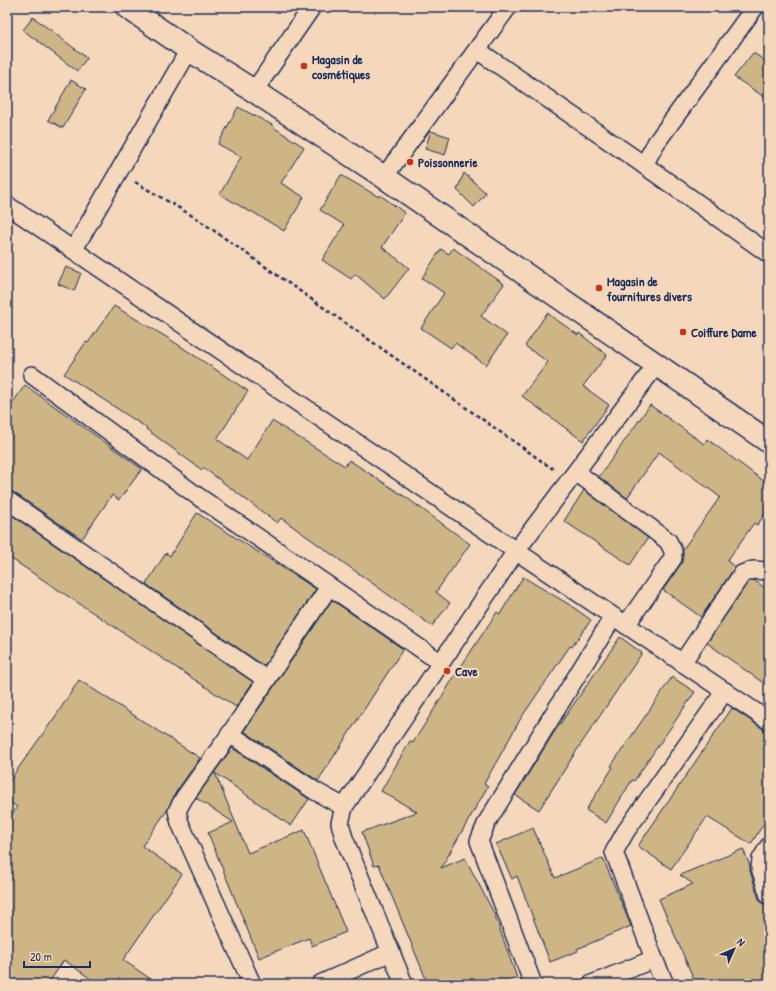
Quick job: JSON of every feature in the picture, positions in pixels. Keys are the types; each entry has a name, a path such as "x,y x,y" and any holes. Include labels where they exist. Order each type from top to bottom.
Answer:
{"street":[{"path":"127,7 189,50 384,177 769,442"},
{"path":"254,91 312,7"},
{"path":"384,177 508,7"},
{"path":"644,165 656,143 755,7"},
{"path":"74,249 189,50"},
{"path":"477,50 644,165 769,254"},
{"path":"7,205 769,721"},
{"path":"404,984 344,838 340,823 344,807 516,551 657,364"},
{"path":"32,375 196,495 440,662"},
{"path":"533,984 479,841 488,822 620,621 673,558 673,551 668,541 573,476"},
{"path":"7,500 267,680"},
{"path":"682,663 742,574 753,570 769,571"},
{"path":"252,984 185,833 177,811 184,798 230,734 329,587"},
{"path":"664,984 614,852 626,831 725,691"},
{"path":"230,734 315,791 344,807"},
{"path":"769,846 761,859 760,868 769,896"},
{"path":"320,984 391,952"},
{"path":"592,984 654,959"}],"path":[{"path":"118,172 196,218 573,476"}],"building":[{"path":"33,17 87,58 77,71 23,30"},
{"path":"753,53 769,63 769,100 734,77"},
{"path":"71,80 86,89 63,128 48,120"},
{"path":"238,107 274,126 273,127 304,147 281,183 304,197 284,231 220,194 241,157 218,144"},
{"path":"431,131 450,137 445,155 425,149"},
{"path":"464,173 486,193 474,207 457,190"},
{"path":"341,175 379,197 380,195 405,213 382,247 409,268 385,299 355,274 351,279 322,260 344,225 320,210"},
{"path":"453,248 504,284 481,316 507,335 486,365 455,343 451,348 421,328 444,293 422,278 441,249 449,254"},
{"path":"66,267 81,273 74,291 58,284"},
{"path":"114,306 168,338 248,391 217,439 247,460 272,421 345,466 349,460 407,498 470,544 436,592 450,603 432,626 281,518 277,523 204,468 202,470 146,429 147,428 64,374 86,342 88,343"},
{"path":"547,313 578,335 579,333 607,355 583,386 609,405 583,441 522,396 548,362 525,346"},
{"path":"25,385 142,469 119,500 112,495 82,539 13,492 7,490 7,411"},
{"path":"650,405 704,444 707,439 769,485 769,509 757,525 754,523 727,561 735,567 701,617 663,590 681,564 683,549 720,497 659,452 627,498 599,477"},
{"path":"584,490 648,538 630,565 564,521"},
{"path":"7,512 253,682 236,707 7,556"},
{"path":"197,513 316,589 264,666 146,584 166,553 170,556"},
{"path":"523,577 570,605 591,620 572,647 570,646 521,718 484,784 488,786 441,868 465,858 494,913 517,978 499,984 428,984 379,865 374,866 362,832 417,812 381,791 410,741 413,743 497,612 500,614"},
{"path":"754,580 769,591 769,687 707,643 748,582"},
{"path":"332,600 403,649 318,781 244,731"},
{"path":"620,637 642,653 539,810 515,795 553,734"},
{"path":"672,677 695,692 634,781 632,780 606,823 586,810 613,767 611,766"},
{"path":"79,680 200,758 176,792 168,809 142,846 182,874 123,960 158,984 98,984 64,960 48,984 7,984 7,822 17,807 7,800 7,784 57,714"},
{"path":"732,708 769,733 769,815 751,844 707,817 671,869 638,846"},
{"path":"232,748 309,799 291,826 215,773 248,853 304,830 346,932 312,946 309,938 259,958 208,833 233,822 196,798"},
{"path":"533,828 555,878 603,858 631,926 577,949 578,951 550,962 517,876 512,879 496,844"},
{"path":"743,849 750,866 750,871 759,899 767,906 769,911 769,984 696,984 659,899 693,884 680,875"}],"place":[{"name":"Magasin de cosmétiques","path":"304,66"},
{"name":"Poissonnerie","path":"410,162"},
{"name":"Magasin de fournitures divers","path":"599,288"},
{"name":"Coiffure Dame","path":"683,332"},
{"name":"Cave","path":"447,671"}]}
